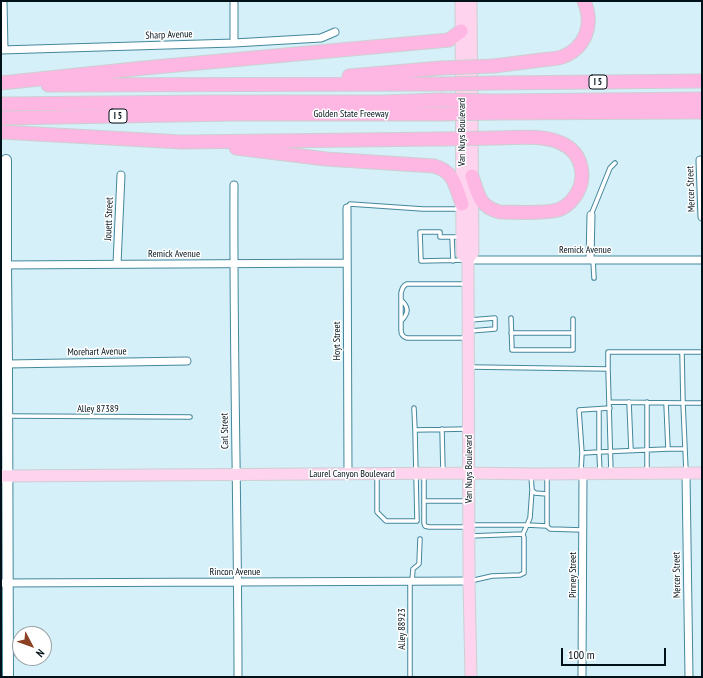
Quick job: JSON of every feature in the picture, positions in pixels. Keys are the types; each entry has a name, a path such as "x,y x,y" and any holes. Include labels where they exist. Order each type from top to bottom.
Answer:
{"highway":[{"path":"265,84 440,68 494,66 561,57 580,45 587,34 587,8 584,1"},
{"path":"1,84 144,68 449,40 461,31"},
{"name":"I 5","path":"1,84 440,84 702,81"},
{"path":"1,98 177,97 188,84"},
{"path":"1,104 383,102 440,100 495,107 702,100"},
{"name":"Golden State Freeway","path":"1,118 235,114 441,114 495,107 702,112"},
{"path":"1,132 182,142 326,159 434,166 442,169 451,177 462,207"},
{"path":"182,142 546,138 560,142 567,146 577,155 582,168 582,182 577,194 570,203 559,209 544,212 500,212 492,210 486,207 478,194 472,176"}],"main road":[{"name":"Van Nuys Boulevard","path":"461,1 462,207 457,237 462,254 468,260"},
{"name":"Van Nuys Boulevard","path":"471,1 473,252 468,260 469,581 471,677"},
{"name":"Laurel Canyon Boulevard","path":"4,476 702,473"}],"street":[{"path":"2,50 3,1"},
{"path":"234,1 234,43"},
{"name":"Sharp Avenue","path":"2,50 234,43 321,38 335,32"},
{"path":"6,160 3,265 7,364 7,416 4,476 4,582 8,677"},
{"name":"Mercer Street","path":"700,160 702,217"},
{"name":"Jouett Street","path":"118,264 121,175"},
{"name":"Carl Street","path":"234,185 233,264 238,677"},
{"name":"Hoyt Street","path":"347,208 348,474"},
{"path":"591,215 592,260"},
{"name":"Remick Avenue","path":"468,260 702,260"},
{"name":"Remick Avenue","path":"3,265 347,263"},
{"name":"Morehart Avenue","path":"7,364 187,361"},
{"name":"Pinney Street","path":"582,474 582,677"},
{"name":"Mercer Street","path":"686,474 688,677"},
{"name":"Rincon Avenue","path":"4,582 469,581"}],"lane":[{"path":"591,215 610,168 614,163"},
{"path":"347,208 350,204 423,209 462,207"},
{"path":"452,261 457,237 440,237 440,232 420,232 421,261 452,261 468,260"},
{"path":"592,260 594,278"},
{"path":"468,284 408,284 404,286 402,289 401,300 401,334 407,338 469,329 495,330 495,318 469,329"},
{"path":"401,300 407,310 406,316 401,321"},
{"path":"511,318 512,350 573,350 573,319"},
{"path":"512,333 573,333"},
{"path":"612,474 608,352 702,352"},
{"path":"682,352 682,403 686,474"},
{"path":"469,367 608,368"},
{"path":"610,402 702,403"},
{"path":"629,402 631,450"},
{"path":"647,402 647,474"},
{"path":"666,403 668,449"},
{"path":"414,408 414,430 424,501 425,526 428,528 469,529 523,534"},
{"path":"582,474 579,410 610,408"},
{"path":"599,409 600,474"},
{"name":"Alley 87389","path":"7,416 190,417"},
{"path":"442,429 443,473"},
{"path":"414,430 469,429"},
{"path":"582,453 685,449"},
{"path":"377,474 377,512 386,521 417,521 420,474"},
{"path":"469,581 492,576 520,575 524,573 523,534 530,518 533,493 532,474"},
{"path":"546,526 547,474"},
{"path":"533,493 547,494"},
{"path":"424,501 469,501"},
{"path":"469,529 528,525 546,526 550,529 583,530"},
{"path":"411,581 413,569 419,564 420,539"},
{"name":"Alley 88923","path":"410,677 411,581"}]}
